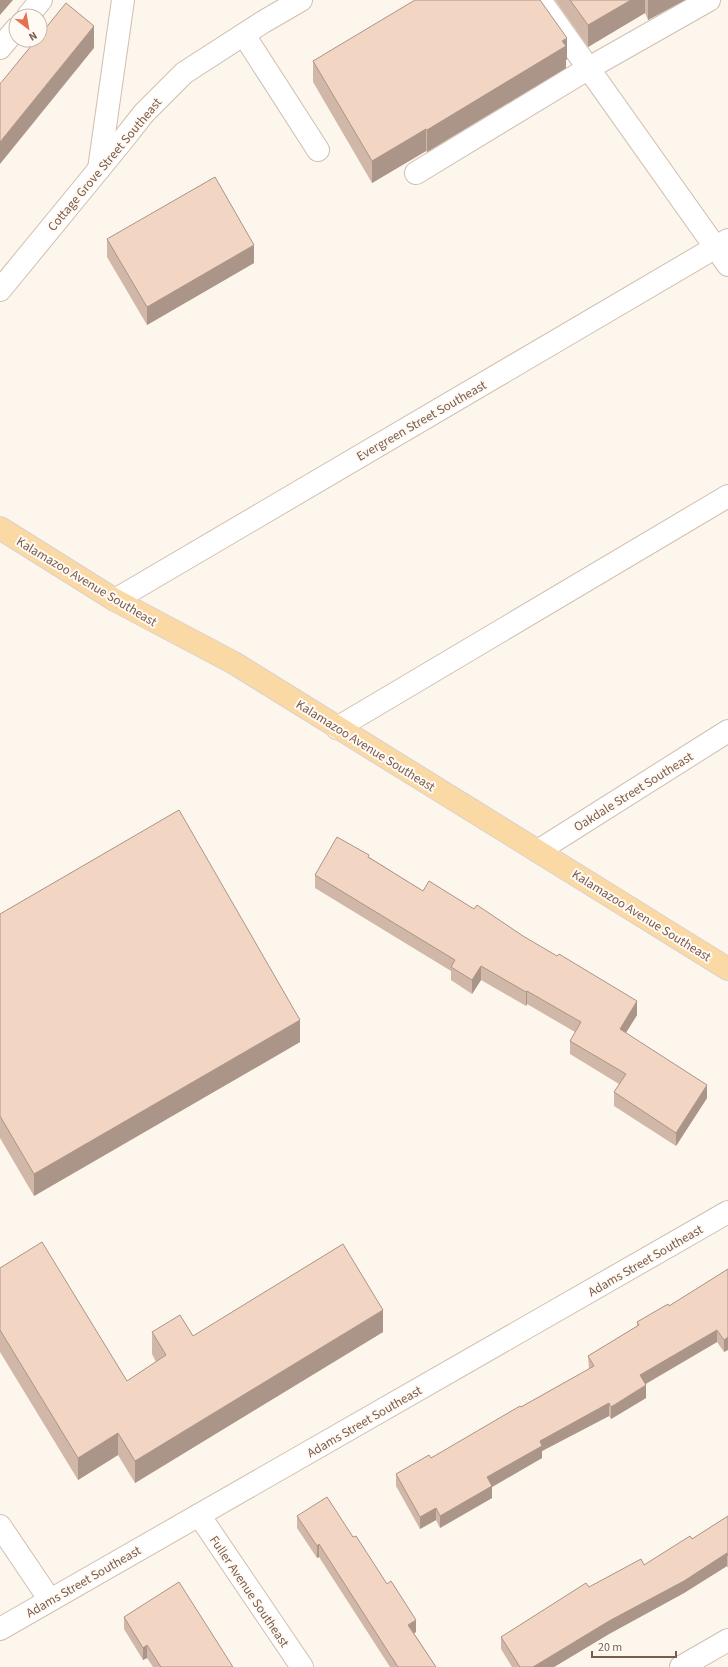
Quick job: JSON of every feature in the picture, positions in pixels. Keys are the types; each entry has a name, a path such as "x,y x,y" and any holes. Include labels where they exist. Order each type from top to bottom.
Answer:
{"main road":[{"name":"Kalamazoo Avenue Southeast","path":"0,528 115,600 234,663 336,728 728,969"}],"street":[{"path":"34,8 41,0"},
{"path":"100,169 123,0"},
{"name":"Cottage Grove Street Southeast","path":"0,290 100,169 144,113 184,73 301,0"},
{"path":"540,0 724,251"},
{"path":"416,173 589,68 709,0"},
{"path":"244,35 318,150"},
{"path":"0,48 8,38"},
{"name":"Evergreen Street Southeast","path":"115,600 724,251"},
{"path":"336,728 728,496"},
{"name":"Oakdale Street Southeast","path":"538,851 728,731"},
{"name":"Adams Street Southeast","path":"0,1629 728,1212"},
{"name":"Fuller Avenue Southeast","path":"199,1515 302,1667"},
{"path":"0,1526 50,1600"},
{"path":"681,1667 728,1640"}],"building":[{"path":"415,0 540,0 567,38 562,41 566,46 427,130 426,129 372,161 313,61"},
{"path":"570,0 631,0 588,25"},
{"path":"66,3 94,26 0,142 0,84 29,48 48,48 48,25"},
{"path":"215,177 254,245 147,307 107,239"},
{"path":"179,810 300,1020 34,1174 0,1116 0,914"},
{"path":"337,837 369,855 368,857 423,891 429,881 474,909 477,905 523,936 557,956 559,954 637,1001 620,1029 707,1085 676,1133 614,1092 626,1074 570,1041 581,1022 481,966 472,980 451,967 455,960 315,875"},
{"path":"42,1242 127,1381 166,1355 152,1332 180,1315 193,1336 343,1244 383,1310 135,1461 118,1433 78,1458 0,1330 0,1268"},
{"path":"728,1269 728,1337 724,1340 717,1330 640,1375 646,1385 611,1407 609,1403 540,1441 542,1446 487,1477 492,1486 440,1516 436,1508 420,1517 396,1474 429,1455 431,1458 520,1406 521,1407 594,1366 588,1356 639,1325 637,1322 668,1304 669,1306"},
{"path":"327,1497 353,1537 356,1536 387,1584 391,1581 416,1620 408,1625 436,1667 398,1667 319,1544 317,1546 297,1516"},
{"path":"728,1516 728,1556 727,1553 684,1581 609,1621 533,1667 520,1667 501,1637 586,1583 589,1587 641,1559 644,1565 690,1536 692,1539"},
{"path":"179,1582 233,1667 161,1667 147,1645 143,1648 124,1617"}]}
